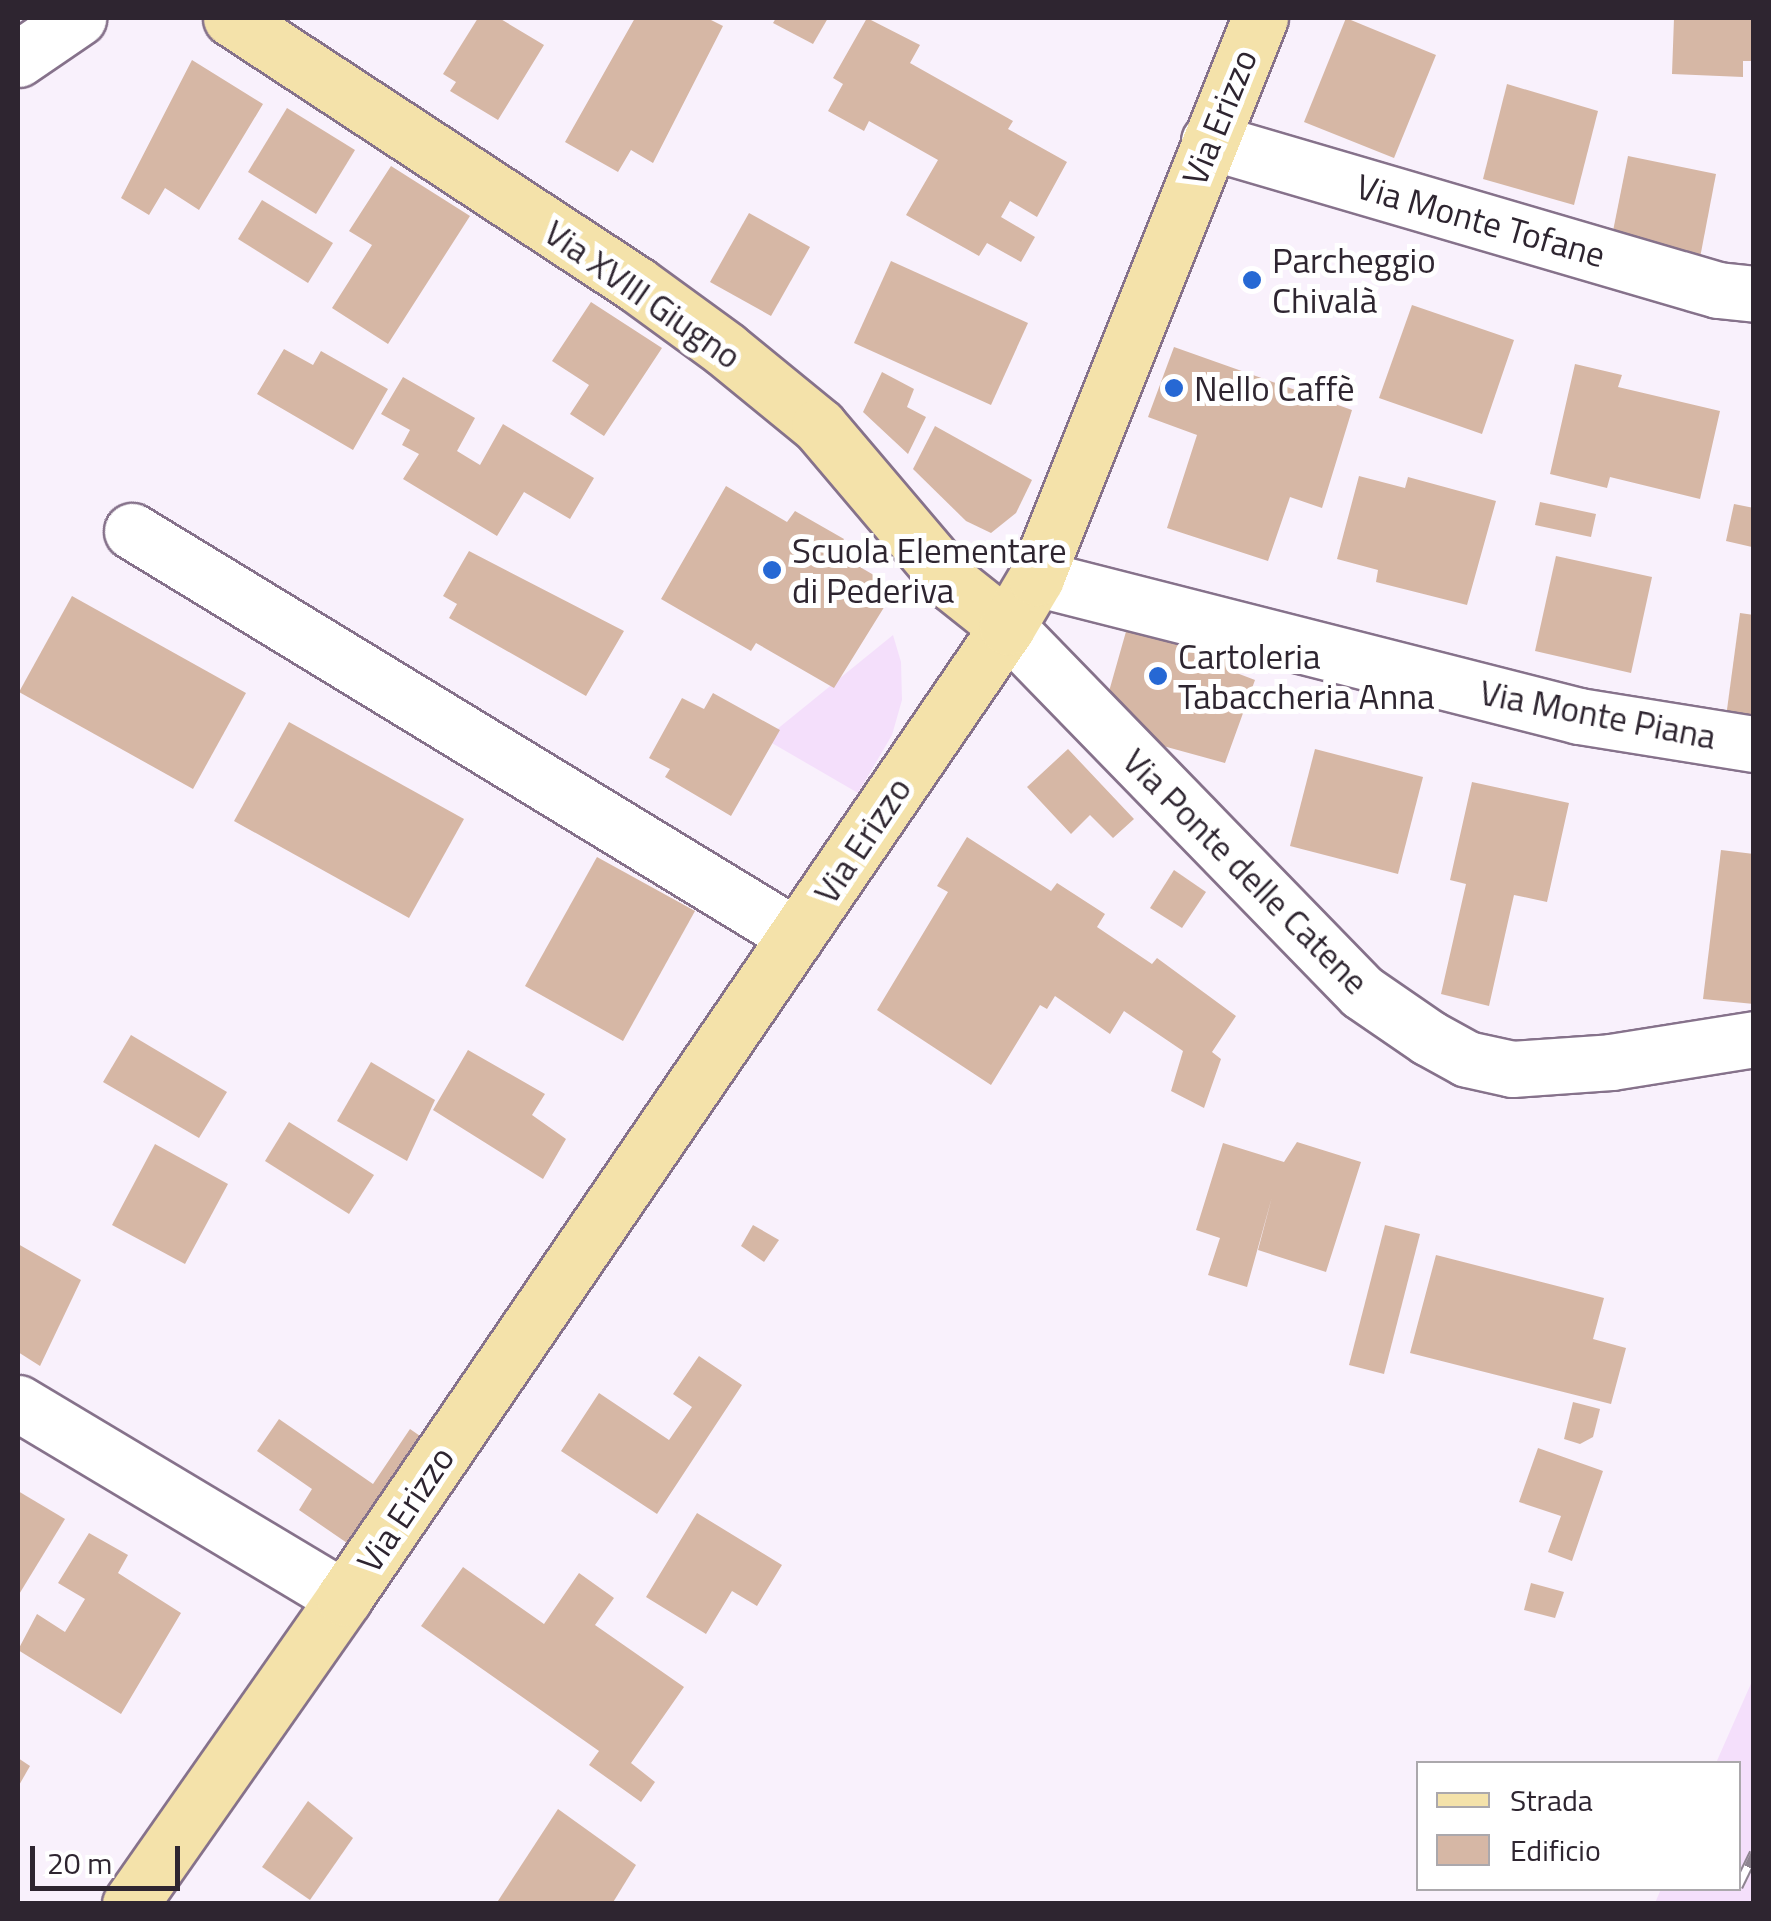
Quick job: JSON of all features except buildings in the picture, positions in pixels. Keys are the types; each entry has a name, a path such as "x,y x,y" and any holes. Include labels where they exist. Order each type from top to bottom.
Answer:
{"main road":[{"name":"Via XVIII Giugno","path":"230,18 636,284 725,349 819,426 953,584 1007,627"},
{"name":"Via Erizzo","path":"130,1904 344,1598 1007,627 1036,578 1260,18"}],"street":[{"path":"18,59 78,18"},
{"name":"Via Monte Tofane","path":"1209,141 1718,290 1754,294"},
{"path":"132,531 796,936"},
{"name":"Via Monte Piana","path":"1036,578 1578,716 1754,744"},
{"name":"Via Ponte delle Catene","path":"1007,627 1362,992 1467,1059 1512,1069 1611,1062 1754,1039"},
{"name":"Via Erizzo","path":"18,1403 344,1598"}],"shaded area":[{"path":"893,635 901,662 902,700 892,735 858,793 765,739"},
{"path":"1753,1679 1753,1903 1655,1903 1660,1891 1741,1891 1741,1761 1717,1761"}],"railway":[{"path":"1741,1880 1754,1853"}],"place":[{"name":"Parcheggio Chivalà","path":"1252,280"},
{"name":"Nello Caffè","path":"1174,388"},
{"name":"Scuola Elementare di Pederiva","path":"772,570"},
{"name":"Cartoleria Tabaccheria Anna","path":"1158,676"}]}
